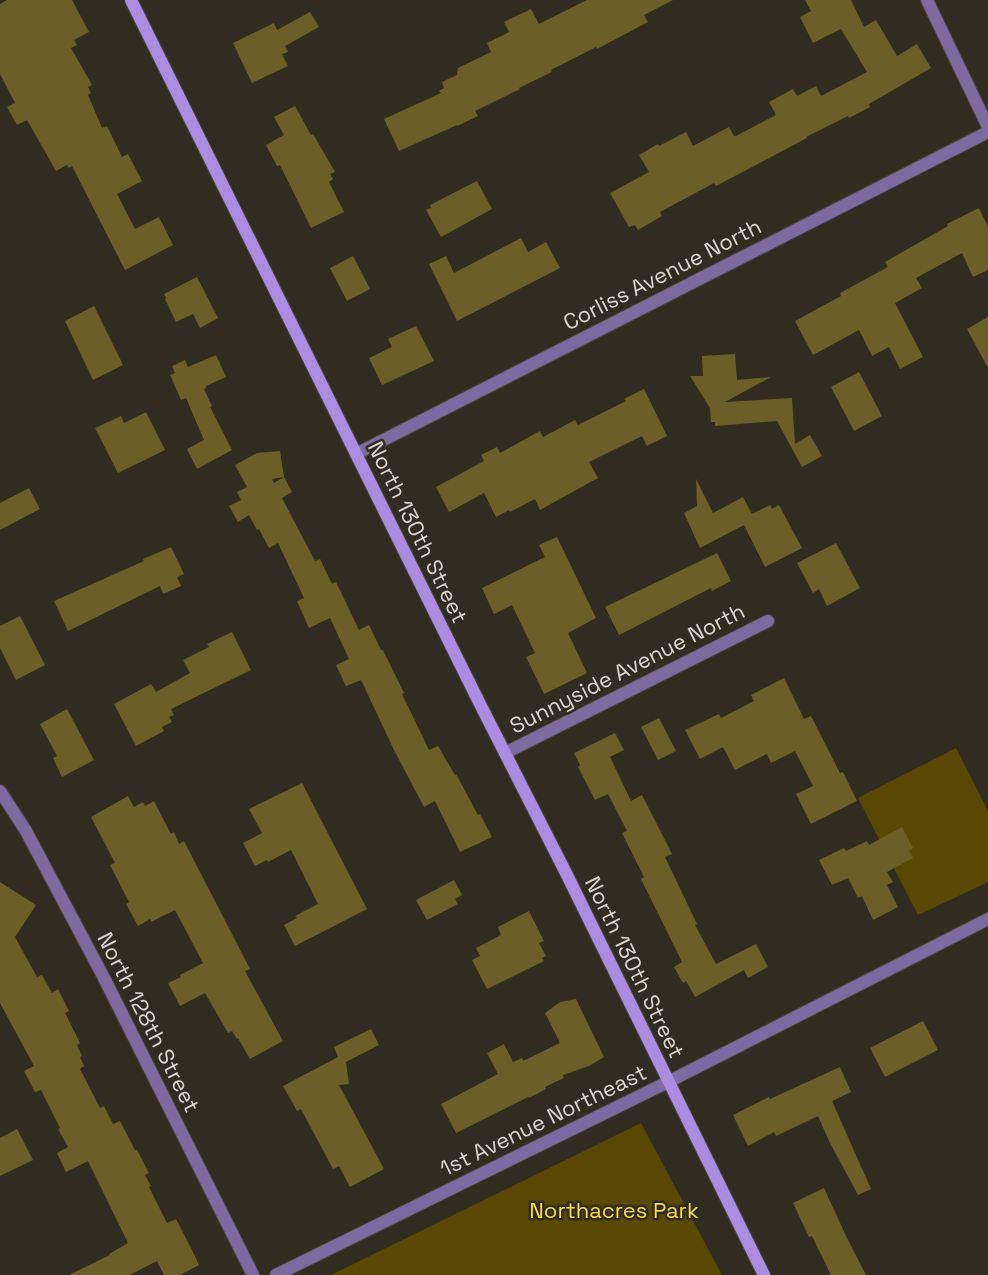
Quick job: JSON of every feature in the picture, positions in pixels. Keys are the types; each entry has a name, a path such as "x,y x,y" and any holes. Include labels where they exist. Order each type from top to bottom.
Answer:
{"main road":[{"name":"North 130th Street","path":"131,0 764,1275"}],"street":[{"path":"927,0 988,127"},
{"name":"Corliss Avenue North","path":"356,454 988,132"},
{"name":"Sunnyside Avenue North","path":"505,753 768,621"},
{"name":"North 128th Street","path":"0,791 26,831 97,966 253,1275"},
{"name":"1st Avenue Northeast","path":"276,1275 668,1082 988,919"}],"green space":[{"path":"956,748 988,811 988,882 918,915 858,798"},
{"name":"Northacres Park","path":"641,1123 722,1275 331,1275"}],"building":[{"path":"7,0 72,0 89,32 74,40 77,45 71,48 92,85 88,87 91,93 88,95 102,128 107,126 122,157 128,154 142,181 117,194 135,229 159,217 173,245 125,270 72,166 69,168 67,165 56,171 27,120 17,125 7,107 15,103 0,74 0,4"},
{"path":"587,0 673,0 644,15 648,22 475,111 478,116 399,151 384,119 441,93 439,91 444,88 442,82 457,75 458,68 491,52 487,43 509,32 504,22 531,9 539,24"},
{"path":"805,0 851,0 864,27 876,20 897,56 917,44 931,68 869,104 870,107 660,212 662,216 638,230 635,225 629,227 610,193 649,172 639,155 686,132 693,146 729,127 736,136 776,115 769,102 793,89 797,96 816,86 821,96 867,72 841,29 813,43 800,17 811,11"},
{"path":"310,12 319,27 285,46 288,52 282,54 288,66 252,83 233,43 274,23 277,30"},
{"path":"295,106 335,172 330,174 333,179 329,182 344,212 311,228 280,165 277,166 266,145 284,135 274,117"},
{"path":"477,181 492,209 441,237 426,210 431,208 430,205"},
{"path":"979,208 988,227 988,270 973,277 962,253 916,278 922,288 895,303 923,357 900,369 889,347 872,356 859,330 813,355 795,321 888,267 885,262 948,226 947,224"},
{"path":"521,238 528,252 546,242 560,268 457,321 429,264 446,256 454,273"},
{"path":"353,256 370,289 347,301 330,268"},
{"path":"197,277 218,318 200,328 193,314 176,322 164,294"},
{"path":"94,306 123,365 93,380 65,321"},
{"path":"988,317 988,368 967,329"},
{"path":"416,326 434,361 382,385 369,358 392,347 388,339"},
{"path":"735,354 737,380 771,377 725,402 792,398 795,444 810,435 822,456 802,467 777,421 715,426 715,422 711,422 710,408 690,376 703,376 702,356"},
{"path":"216,355 226,377 204,389 212,406 210,407 232,450 197,469 187,449 204,440 186,398 181,400 170,375 175,373 172,366 185,360 188,367"},
{"path":"859,372 882,416 854,431 831,387"},
{"path":"644,389 667,436 647,446 642,436 589,462 598,478 540,510 535,499 496,517 484,493 449,512 436,487 484,461 481,455 497,447 500,453 540,431 543,437 575,420 578,425 626,401 624,399"},
{"path":"146,412 165,450 118,473 95,428 121,416 124,423"},
{"path":"280,451 284,477 292,492 282,498 315,561 320,559 332,584 336,582 359,630 369,625 404,693 402,694 429,750 438,746 492,837 460,852 435,801 424,807 361,680 346,686 336,665 349,659 330,618 309,628 297,601 304,598 278,543 269,548 249,515 238,522 229,506 241,500 237,492 247,487 235,465 257,453","holes":["284,477 274,483 272,479"]},
{"path":"696,479 713,513 743,497 752,514 770,505 772,509 779,505 802,548 765,567 744,525 700,548 684,513 697,506"},
{"path":"29,488 40,509 0,530 0,503"},
{"path":"557,537 596,618 568,633 587,673 544,694 526,657 535,653 512,605 494,614 482,588 545,557 539,545"},
{"path":"836,543 860,588 827,606 819,589 813,593 797,563"},
{"path":"171,547 184,574 177,577 181,586 163,594 160,586 68,631 54,601"},
{"path":"717,553 731,581 712,591 711,588 619,635 605,607"},
{"path":"20,616 45,665 16,680 0,648 0,626"},
{"path":"232,632 251,670 171,709 174,715 169,717 172,722 162,727 164,731 136,746 114,704 151,684 156,692 190,673 183,660 209,647 207,644"},
{"path":"784,678 804,719 811,716 857,801 811,824 796,794 813,786 795,751 771,763 767,754 735,770 723,747 700,759 685,730 719,714 721,718 754,701 751,695"},
{"path":"67,709 94,760 62,777 53,758 57,756 40,724"},
{"path":"659,718 676,751 658,760 641,727"},
{"path":"615,733 624,750 610,757 631,801 642,795 672,854 665,857 697,924 695,925 716,964 756,944 768,967 748,978 744,970 695,997 686,981 683,983 674,967 682,962 641,879 644,877 622,833 627,831 608,794 595,800 578,767 580,765 574,753"},
{"path":"302,783 367,909 295,946 284,925 297,918 295,916 318,904 291,850 255,866 243,843 262,833 249,809"},
{"path":"128,796 134,807 143,802 145,806 154,801 171,834 174,832 179,844 184,841 250,969 245,971 283,1041 250,1059 238,1038 232,1031 228,1033 205,993 180,1006 168,983 203,963 175,910 138,926 126,904 129,902 110,865 115,863 91,817"},
{"path":"902,827 913,848 909,851 913,858 887,872 893,882 887,885 898,907 873,920 862,896 858,898 848,878 832,885 819,860 844,848 846,851 867,841 869,845"},
{"path":"454,880 462,895 455,899 458,904 427,920 416,900"},
{"path":"0,882 36,905 15,937 37,977 42,975 52,993 58,989 69,1011 65,1013 80,1043 77,1045 84,1066 80,1069 100,1108 104,1106 113,1124 120,1121 149,1173 145,1175 151,1186 149,1187 167,1223 176,1219 192,1250 199,1265 180,1275 164,1275 157,1261 130,1275 69,1275 110,1255 128,1243 88,1161 66,1172 57,1153 68,1147 41,1090 35,1092 24,1071 34,1066 0,1003"},
{"path":"529,911 544,941 539,943 546,956 542,958 544,961 487,989 472,960 480,956 476,948 501,935 498,927"},
{"path":"576,999 604,1057 589,1066 563,1075 564,1078 545,1087 546,1089 456,1133 441,1104 498,1074 487,1053 504,1044 513,1062 522,1058 523,1061 560,1043 545,1013 560,1002"},
{"path":"923,1021 938,1050 885,1077 870,1048"},
{"path":"371,1029 379,1045 346,1062 349,1084 339,1085 384,1169 350,1187 339,1166 333,1169 301,1109 297,1111 283,1086 338,1057 334,1047"},
{"path":"840,1067 851,1092 832,1101 871,1189 858,1195 818,1116 776,1136 774,1132 748,1146 733,1115"},
{"path":"17,1129 33,1160 0,1176 0,1138"},
{"path":"824,1188 866,1275 831,1275 812,1236 809,1237 793,1203"}]}
